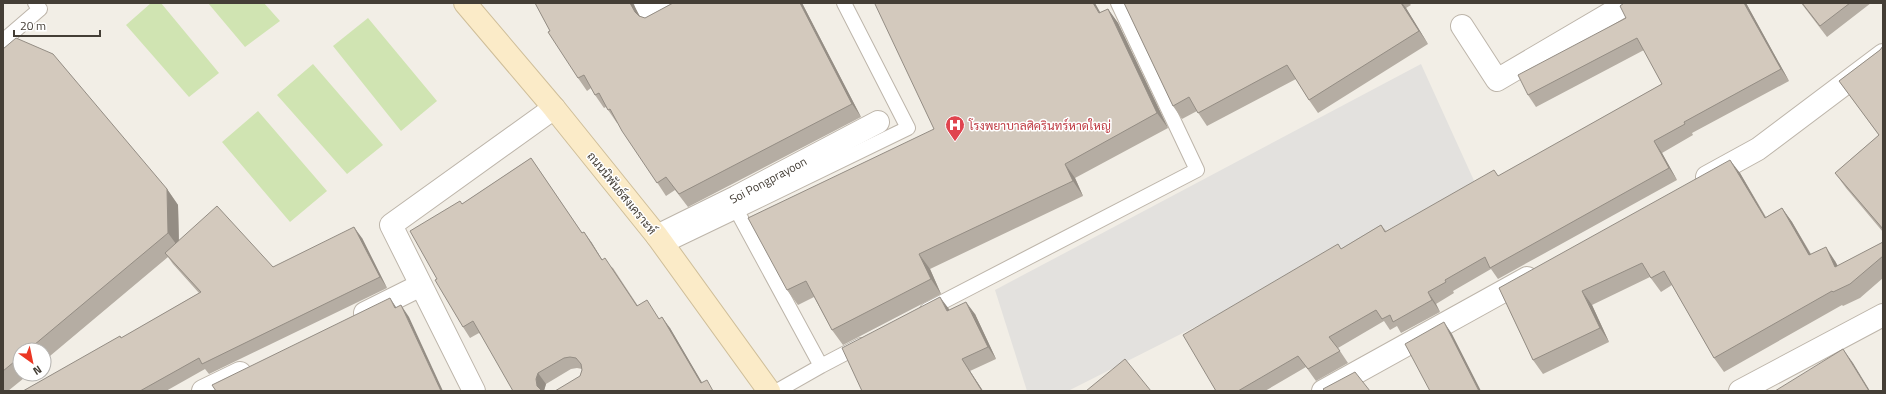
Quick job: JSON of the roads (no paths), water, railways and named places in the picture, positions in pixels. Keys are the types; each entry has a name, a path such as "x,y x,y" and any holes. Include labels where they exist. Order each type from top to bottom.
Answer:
{"main road":[{"name":"ถนนนิพันธ์สงเคราะห์","path":"465,3 554,108 661,241 769,391"}],"street":[{"path":"645,3 654,18 680,3"},
{"path":"1462,26 1497,80 1628,3"},
{"path":"1689,187 1758,149 1883,55"},
{"path":"474,391 391,225 554,108"},
{"name":"Soi Pongprayoon","path":"661,241 736,197 878,122"},
{"path":"1323,391 1544,268"},
{"path":"344,323 421,285"},
{"path":"1740,391 1883,314"},
{"path":"204,391 260,364"}],"lane":[{"path":"3,41 40,9 35,3"},
{"path":"661,241 737,210 908,128 844,3"},
{"path":"917,316 1197,170 1118,3"},
{"path":"737,210 821,366"},
{"path":"777,391 876,337"}],"place":[{"name":"โรงพยาบาลศิครินทร์หาดใหญ่","path":"955,142"}]}
